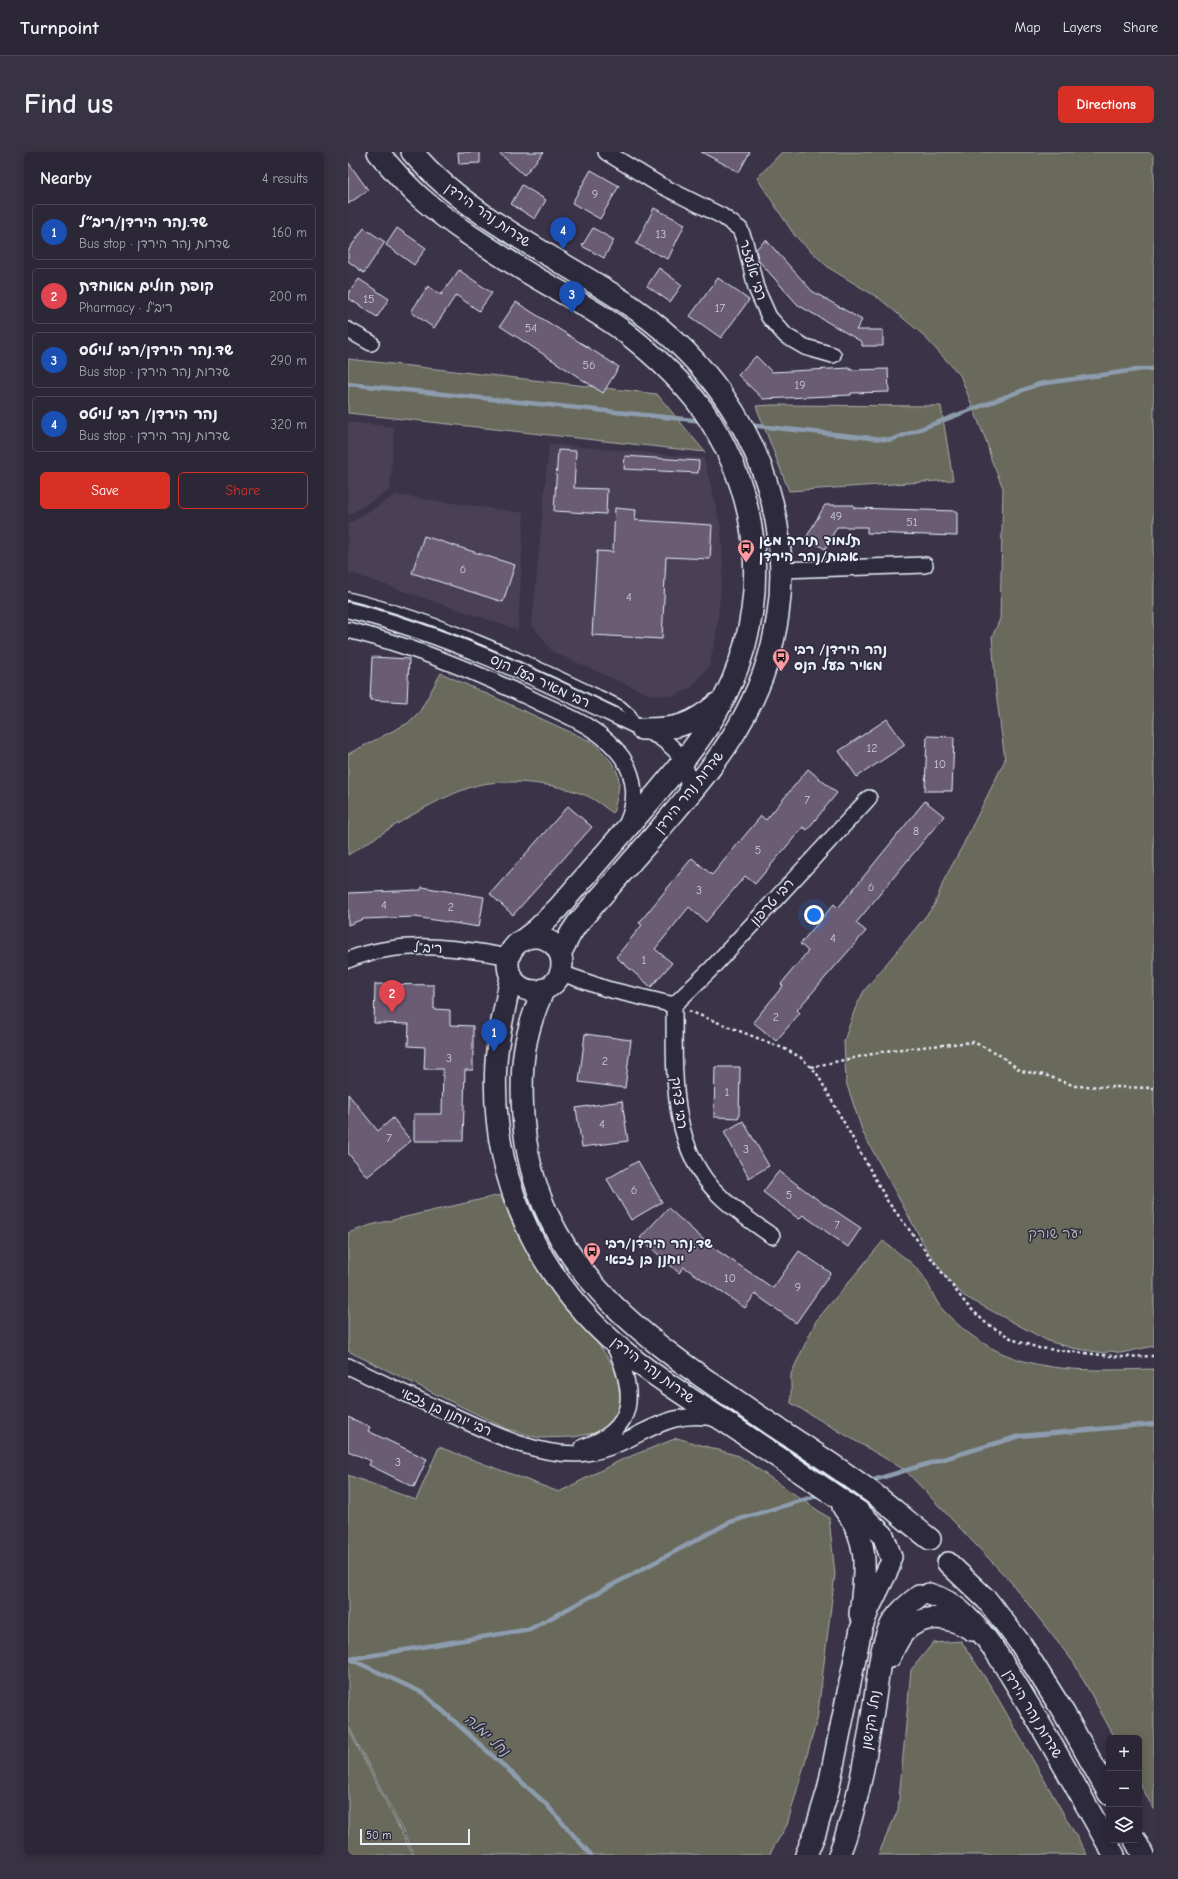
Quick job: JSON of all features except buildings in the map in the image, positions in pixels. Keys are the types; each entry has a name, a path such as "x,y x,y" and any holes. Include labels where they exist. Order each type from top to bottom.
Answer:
{"main road":[{"name":"שדרות נהר הירדן","path":"378,152 402,180 440,214 520,268 624,332 665,366 702,409 727,451 738,476 751,525 755,556 756,581 747,635 743,656 715,716 684,762 549,917 524,939"},
{"name":"שדרות נהר הירדן","path":"412,152 439,180 480,211 534,247 640,312 683,348 724,394 750,440 762,467 776,520 782,570 778,609 767,663 752,700 737,729 701,782 577,924 571,933 561,963"},
{"path":"640,728 672,728 684,725 697,719 724,698"},
{"path":"532,937 541,937 556,946 561,963 554,983 544,989 528,990 521,987 510,966 514,946 524,939 532,937"},
{"name":"שדרות נהר הירדן","path":"510,966 496,1063 496,1092 502,1156 511,1190 539,1252 558,1281 583,1311 636,1361 831,1493 875,1526 883,1535 890,1562"},
{"name":"שדרות נהר הירדן","path":"544,989 528,1028 522,1065 522,1098 527,1151 535,1182 547,1212 561,1239 578,1266 602,1294 652,1341 878,1497 930,1539"},
{"path":"831,1493 851,1517 862,1540 864,1550 864,1586 850,1680"},
{"path":"850,1680 861,1629 890,1562 894,1549 907,1539 922,1537 930,1539 942,1549 948,1563 948,1573 944,1582 938,1589 924,1595 910,1594 898,1588 891,1576 890,1562"},
{"name":"שדרות נהר הירדן","path":"948,1563 987,1600 1020,1643 1064,1714 1106,1789"},
{"name":"שדרות נהר הירדן","path":"924,1595 941,1597 960,1610 985,1639 1042,1727 1114,1855"},
{"name":"נחל הקישון","path":"839,1855 858,1797 878,1680 889,1630 903,1608 924,1595"},
{"path":"878,1680 897,1642 904,1632 924,1620 939,1618 956,1622 970,1628 985,1639"},
{"name":"נחל הקישון","path":"806,1855 815,1833 828,1790 850,1680"},
{"path":"1137,1843 1143,1855"}],"street":[{"name":"רבי אלעזר","path":"606,152 658,184 722,216 740,229 745,242 756,288 769,316 786,336 805,347 833,355"},
{"path":"348,330 371,343"},
{"path":"782,570 924,565"},
{"name":"רבי מאיר בעל הנס","path":"348,610 404,625 471,649 640,728 670,744 684,762 688,785 685,799"},
{"name":"רבי מאיר בעל הנס","path":"348,630 398,644 464,668 559,712 600,734 623,757 633,782 633,804 624,831"},
{"name":"רבי טרפון","path":"674,1005 710,970 868,798"},
{"name":"ריב\"ל","path":"348,960 387,949 412,946 469,950 510,966"},
{"path":"561,963 608,989 674,1005"},
{"name":"רבי צדוק","path":"674,1005 675,1086 681,1127 697,1167 718,1195 772,1236"},
{"name":"רבי יוחנן בן זכאי","path":"546,1450 581,1448 592,1444 607,1436 617,1428 624,1417 629,1404 629,1391 623,1364 612,1339"},
{"name":"רבי יוחנן בן זכאי","path":"348,1366 500,1437 546,1450 570,1453 598,1451 612,1447 655,1426 678,1417 706,1417 723,1420"}],"lane":[{"path":"348,596 435,621 508,651 622,705 632,714 640,728"}],"path":[{"path":"674,1005 785,1049 800,1057 816,1072 888,1202 967,1304 986,1323 1014,1340 1039,1348 1120,1357 1154,1356"},
{"path":"810,1067 891,1050 974,1042 997,1054 1021,1071 1044,1075 1075,1086 1154,1088"}],"shaded area":[{"path":"348,422 394,427 390,490 348,515"},
{"path":"549,444 704,458 721,528 723,565 716,637 709,666 692,687 675,696 648,694 553,652 532,625"},
{"path":"396,495 524,513 518,630 348,572 348,524"}],"green space":[{"name":"יער שורק","path":"782,152 1154,152 1154,1346 1121,1353 1111,1351 1104,1353 1072,1348 1048,1341 964,1296 950,1282 927,1250 863,1133 846,1082 844,1041 855,1009 864,991 934,906 944,880 1005,760 996,692 992,637 1000,619 1003,488 960,375 921,333 880,299 829,268 795,236 757,178"},
{"path":"348,359 657,394 705,452 348,413"},
{"path":"756,406 941,406 953,480 789,491"},
{"path":"441,673 592,742 609,759 618,773 618,789 613,813 589,797 559,787 512,782 483,784 455,793 423,809 348,855 348,754 408,723 420,711"},
{"path":"500,1195 547,1284 601,1348 617,1371 623,1396 615,1419 600,1432 573,1437 539,1438 507,1429 348,1351 348,1233 371,1225"},
{"path":"883,1241 920,1272 940,1307 944,1311 967,1332 991,1348 1016,1358 1041,1365 1067,1369 1154,1369 1154,1810 1142,1788 1142,1735 1113,1735 1074,1663 1010,1581 905,1470 791,1403 791,1374 816,1321"},
{"path":"677,1438 739,1456 829,1518 835,1574 817,1720 787,1825 769,1855 415,1855 348,1725 348,1475 416,1500 439,1447 559,1492 621,1460"},
{"path":"961,1641 992,1688 1087,1855 878,1855 898,1810 911,1670 933,1643"},
{"path":"348,1728 413,1855 348,1855"}],"waterway":[{"path":"748,425 891,440 1039,384 1143,369 1154,369"},
{"path":"348,384 703,421"},
{"path":"867,1482 1020,1436 1154,1424"},
{"path":"350,1659 530,1629 730,1522 823,1494"},
{"name":"נחל ימלה","path":"350,1659 423,1693 545,1803 591,1855"}],"place":[{"name":"נהר הירדן/ רבי לויטס","path":"563,250"},
{"name":"שד.נהר הירדן/רבי לויטס","path":"572,314"},
{"name":"תלמוד תורה מגן אבות/נהר הירדן","path":"746,563"},
{"name":"נהר הירדן/ רבי מאיר בעל הנס","path":"781,672"},
{"name":"קופת חולים מאוחדת","path":"392,1013"},
{"name":"שד.נהר הירדן/ריב״ל","path":"494,1052"},
{"name":"שד.נהר הירדן/רבי יוחנן בן זכאי","path":"592,1266"}]}
